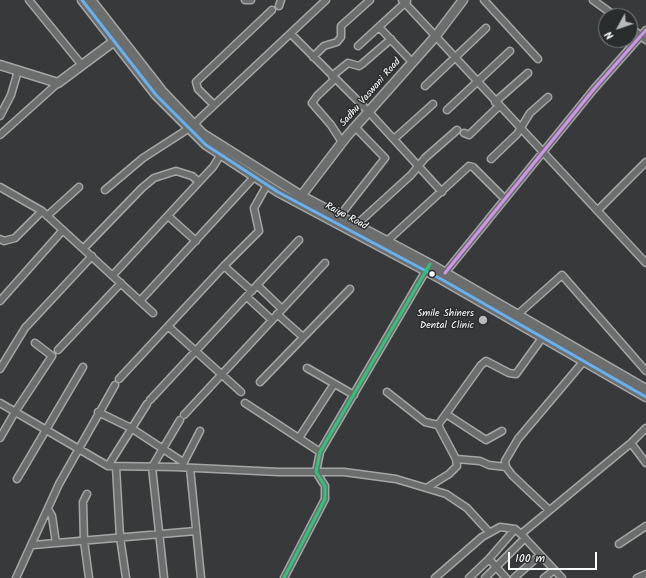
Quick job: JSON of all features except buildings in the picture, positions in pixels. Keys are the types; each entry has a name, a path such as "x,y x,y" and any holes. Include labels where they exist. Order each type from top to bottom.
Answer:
{"street":[{"path":"29,0 81,64"},
{"path":"245,0 251,0"},
{"path":"105,190 143,158 191,126 326,0"},
{"path":"313,57 324,46 337,42 341,37 341,26 370,0"},
{"name":"Sadhu Vaswani Road","path":"298,199 342,142 435,37 463,0"},
{"path":"484,0 538,59"},
{"path":"594,0 604,8"},
{"name":"Raiya Road","path":"89,1 117,39 206,145 267,185 339,217 386,242 428,268 445,273 514,317 542,338 646,398"},
{"path":"358,46 405,1 435,37 646,263"},
{"path":"214,105 198,89 196,82 272,10"},
{"path":"379,27 412,62"},
{"path":"425,86 486,28"},
{"path":"445,273 504,198 643,38 646,30"},
{"path":"291,34 368,111 442,192"},
{"path":"0,135 81,64 117,39"},
{"path":"342,142 331,125 312,103 348,63 359,66 391,39"},
{"path":"446,110 510,51"},
{"path":"0,65 58,83"},
{"path":"0,116 11,95 18,71"},
{"path":"464,132 469,135 528,73"},
{"path":"491,159 520,129 530,113 548,97"},
{"path":"394,140 433,104"},
{"name":"Raiya Road","path":"191,126 298,199 428,268 646,389"},
{"path":"339,217 384,158 358,130"},
{"path":"355,226 412,175 425,158 456,130"},
{"path":"113,275 213,167 221,154"},
{"path":"598,210 646,162"},
{"path":"386,242 470,166 473,166 504,198"},
{"path":"84,248 142,188 154,178 176,171 192,176 199,182"},
{"path":"140,301 254,177"},
{"path":"16,578 33,545 77,449 117,382 224,266 259,231 254,208 267,185"},
{"path":"0,186 42,211 153,313"},
{"path":"47,216 79,187"},
{"path":"1,242 15,238 42,211"},
{"path":"168,216 196,241"},
{"path":"0,301 63,230"},
{"path":"108,466 148,402 299,240"},
{"path":"0,369 25,328 92,256"},
{"path":"184,414 325,263"},
{"path":"224,266 252,291"},
{"path":"284,578 324,499 325,486 316,472 320,452 428,268"},
{"path":"514,317 562,275 646,371"},
{"path":"58,350 121,283"},
{"path":"257,285 282,309"},
{"path":"260,382 350,289"},
{"path":"247,297 272,320"},
{"path":"277,314 303,337"},
{"path":"169,327 240,392"},
{"path":"438,425 483,362 486,361 509,373 516,374 542,338"},
{"path":"0,438 15,412 52,356 35,343"},
{"path":"549,510 506,467 505,461 507,455 518,439 583,362"},
{"path":"17,479 83,367"},
{"path":"307,368 354,395"},
{"path":"299,438 334,384"},
{"path":"387,392 425,422 438,425 456,459 457,466 454,470 428,487"},
{"path":"0,403 108,466 152,467 182,465"},
{"path":"244,403 320,452"},
{"path":"98,412 131,428 163,449 182,465 190,468 278,472 344,472 396,479 428,487 457,500 479,519 489,532"},
{"path":"446,414 486,440 502,431"},
{"path":"164,578 152,467 180,420"},
{"path":"485,578 549,510 631,443 646,428"},
{"path":"182,465 200,431"},
{"path":"631,443 646,463"},
{"path":"456,459 480,461 489,465 506,467"},
{"path":"116,467 120,537 126,578"},
{"path":"190,468 201,578"},
{"path":"87,494 83,502 84,541 89,578"},
{"path":"48,510 52,516 56,543"},
{"path":"619,544 646,526"},
{"path":"436,578 489,532 500,527 515,529 562,578"},
{"path":"469,578 489,559 515,529"},
{"path":"33,545 196,531"},
{"path":"514,578 540,555"},
{"path":"489,559 506,578"},
{"path":"544,578 554,570"},
{"path":"637,578 646,574"}],"transit line":[{"path":"82,0 156,95 206,145 278,192 441,279 646,397"},
{"path":"445,273 594,89 646,30"},
{"path":"284,578 325,499 325,486 316,472 320,452 430,264"}],"place":[{"name":"Smile Shiners Dental Clinic","path":"483,320"}]}
